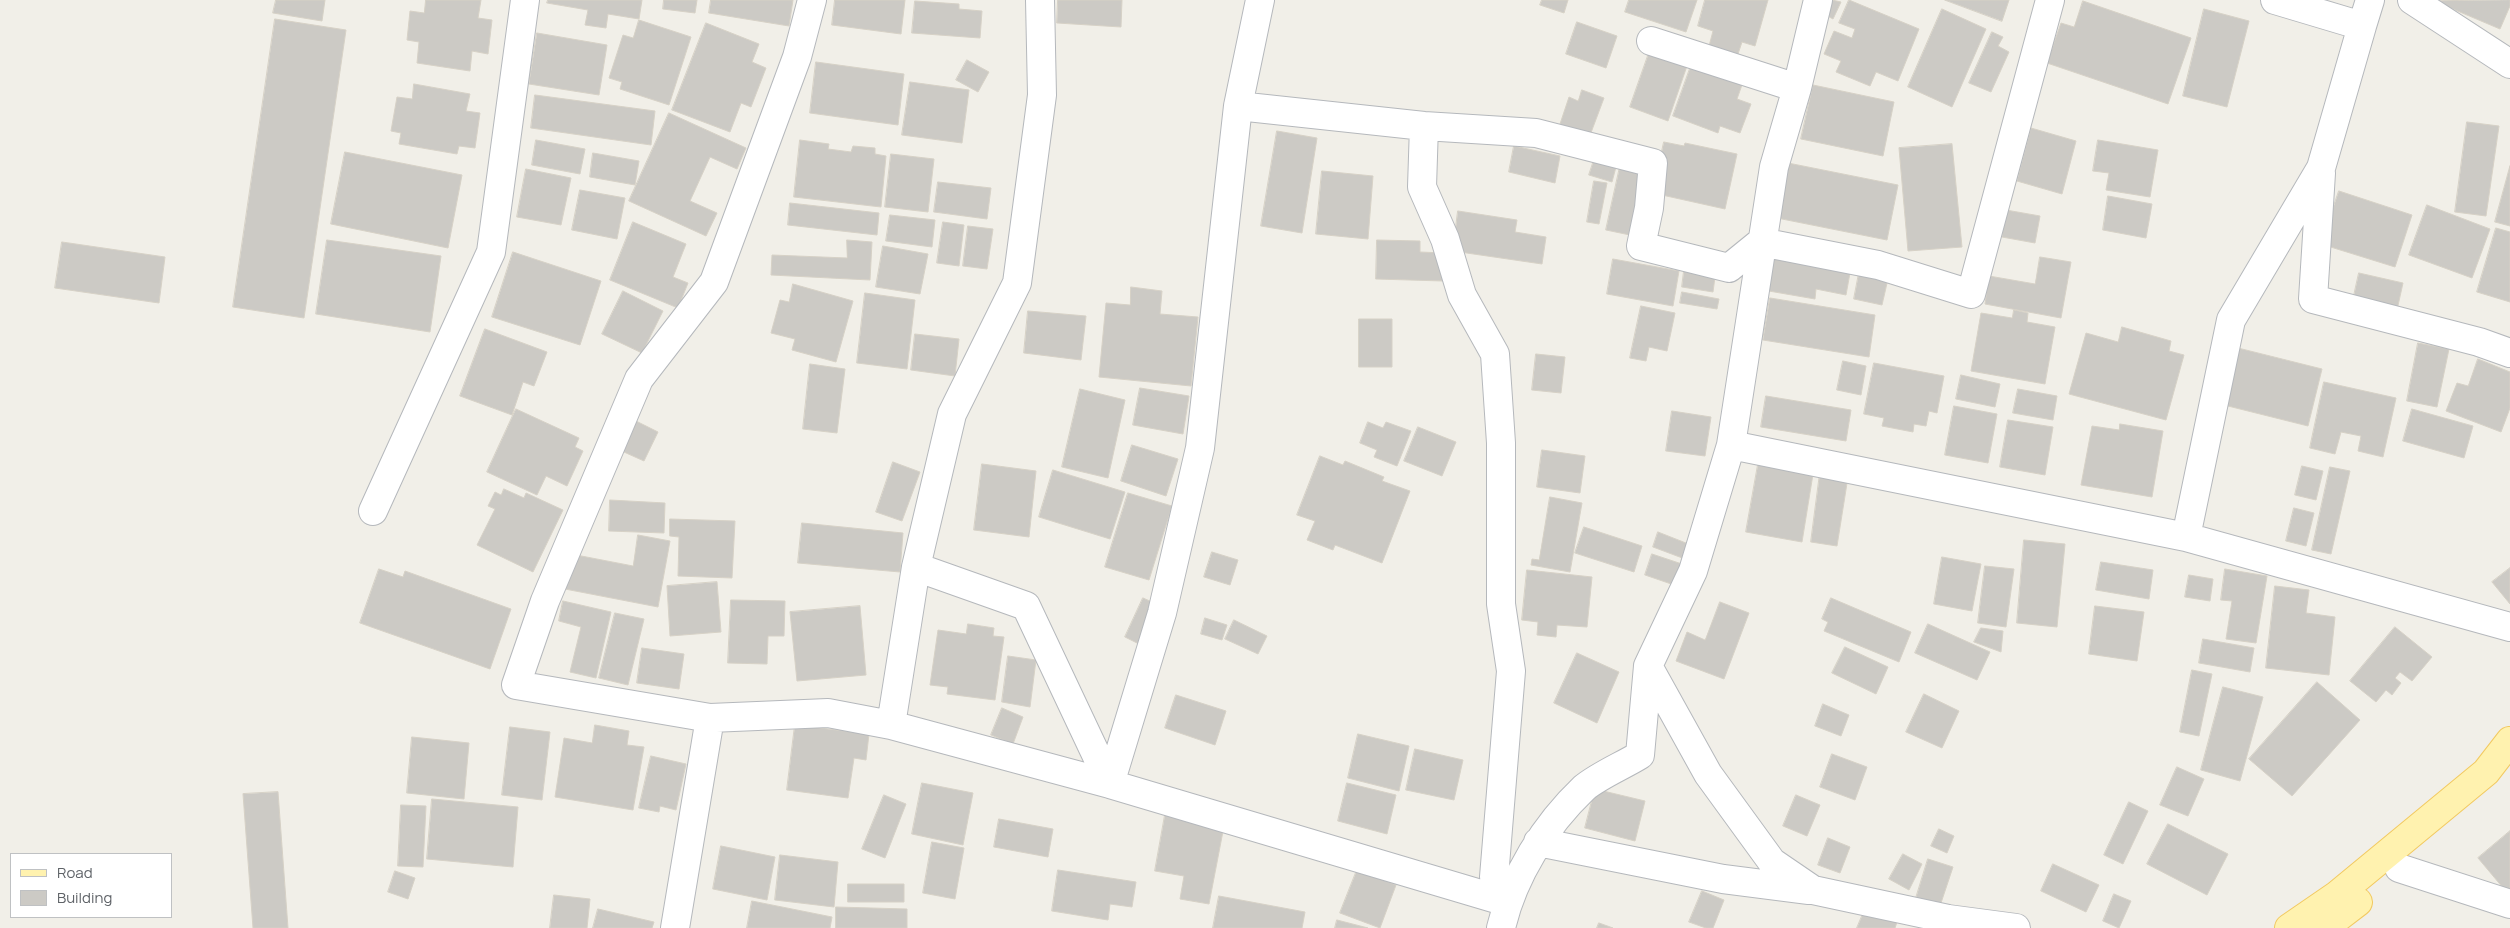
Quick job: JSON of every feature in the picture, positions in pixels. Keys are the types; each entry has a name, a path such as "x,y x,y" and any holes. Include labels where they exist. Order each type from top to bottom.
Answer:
{"main road":[{"path":"2289,928 2337,896 2486,772 2510,741"},
{"path":"2324,928 2495,789 2510,772"}],"street":[{"path":"374,511 491,252 525,0"},
{"path":"812,0 798,57 714,282 639,379 545,601 516,685 710,718 828,713 891,726 1110,784 1504,915"},
{"path":"891,726 916,567 952,414 1017,283 1042,95 1040,0"},
{"path":"1110,784 1162,613 1200,448 1238,106 1260,0"},
{"path":"1504,915 1538,842 1585,787 1640,755 1648,666 1693,571 1731,444 1774,167 1797,88 1818,0"},
{"path":"1761,242 1878,265 1971,294 2050,0"},
{"path":"2275,0 2362,26"},
{"path":"2370,0 2321,168 2313,300 2479,342 2510,353"},
{"path":"2412,0 2510,64"},
{"path":"1652,41 1797,88"},
{"path":"1238,106 1424,126 1536,134 1653,163 1641,246 1729,268 1761,242"},
{"path":"1424,126 1422,188 1446,239 1462,295 1495,354 1501,443 1501,604 1511,672 1494,877 1504,915"},
{"path":"2186,537 2231,320 2321,168"},
{"path":"1731,444 2186,537 2510,627"},
{"path":"916,567 1026,606 1110,784"},
{"path":"1648,666 1708,774 1772,862 1813,890"},
{"path":"675,928 710,718"},
{"path":"1538,842 1723,880 1813,890 1948,919 2016,928"},
{"path":"2399,868 2510,904"}],"building":[{"path":"276,0 325,0 322,21 273,13"},
{"path":"426,0 481,0 478,18 492,20 488,54 472,51 470,71 417,63 419,42 407,40 410,11 424,13"},
{"path":"548,0 642,0 639,19 608,14 606,28 585,25 588,10 547,3"},
{"path":"664,0 697,0 695,13 663,9"},
{"path":"711,0 793,0 789,26 709,13"},
{"path":"835,0 905,0 901,34 832,25"},
{"path":"1058,0 1122,0 1121,27 1057,23"},
{"path":"1542,0 1568,0 1564,13 1540,5"},
{"path":"1629,0 1697,0 1686,32 1625,12"},
{"path":"1705,0 1768,0 1755,46 1742,42 1738,54 1709,46 1713,31 1698,26"},
{"path":"1832,0 1841,2 1833,19 1824,14"},
{"path":"1849,0 1919,29 1898,81 1876,72 1870,86 1836,72 1841,61 1824,54 1834,31 1852,38 1855,29 1839,23"},
{"path":"1945,0 2009,0 2002,21"},
{"path":"2510,0 2510,6 2500,29 2434,1"},
{"path":"915,1 959,4 959,9 982,11 980,38 912,33"},
{"path":"2083,1 2191,38 2168,104 2047,63 2061,23 2074,27"},
{"path":"1942,9 1986,29 1952,107 1908,87"},
{"path":"2204,9 2249,21 2227,107 2183,96"},
{"path":"275,19 346,30 304,318 233,307"},
{"path":"639,20 691,37 669,105 620,89 622,82 609,78 623,35 633,38"},
{"path":"1577,22 1617,36 1606,68 1566,54"},
{"path":"706,23 759,44 752,62 766,68 751,107 741,103 730,132 672,110"},
{"path":"1992,32 2003,37 1998,46 2009,52 1991,92 1969,83"},
{"path":"537,33 607,45 599,95 529,84"},
{"path":"1650,50 1688,63 1668,121 1630,107"},
{"path":"967,60 989,72 978,92 956,80"},
{"path":"816,62 904,74 898,125 810,113"},
{"path":"1692,63 1743,82 1737,99 1751,104 1740,133 1720,126 1718,133 1673,116"},
{"path":"910,82 969,90 962,143 902,135"},
{"path":"414,84 470,94 466,111 480,113 475,148 459,146 457,154 399,144 401,133 391,131 397,97 412,99"},
{"path":"1813,85 1894,102 1883,156 1801,139"},
{"path":"1582,90 1604,98 1589,138 1559,127 1569,97 1578,101"},
{"path":"535,95 655,111 651,145 531,128"},
{"path":"669,113 746,148 737,169 710,157 690,201 717,213 706,236 629,201"},
{"path":"2467,122 2499,126 2486,216 2455,212"},
{"path":"2031,128 2076,141 2062,194 2017,181"},
{"path":"1277,131 1317,138 1302,233 1261,226"},
{"path":"536,140 585,149 580,174 532,165"},
{"path":"800,140 829,144 828,149 851,152 853,146 875,148 875,154 886,156 881,207 794,197"},
{"path":"2098,140 2158,150 2150,197 2106,190 2109,173 2093,171"},
{"path":"1664,142 1684,146 1685,143 1737,154 1725,209 1653,193"},
{"path":"1952,144 1962,247 1908,251 1899,148"},
{"path":"1514,146 1560,156 1555,183 1509,172"},
{"path":"345,152 462,175 448,248 331,224"},
{"path":"593,153 639,161 635,185 590,177"},
{"path":"891,154 934,159 928,212 885,207"},
{"path":"1594,160 1616,167 1612,182 1589,175"},
{"path":"1621,162 1645,167 1630,235 1606,230"},
{"path":"1788,163 1898,185 1887,240 1777,218"},
{"path":"2510,166 2510,226 2495,222"},
{"path":"526,169 571,178 561,225 517,217"},
{"path":"1322,171 1373,176 1368,239 1316,234"},
{"path":"1594,181 1607,183 1599,224 1587,222"},
{"path":"938,182 991,188 987,219 934,212"},
{"path":"580,190 625,198 617,239 572,230"},
{"path":"2339,191 2412,215 2395,267 2321,244"},
{"path":"2108,196 2152,204 2146,238 2103,230"},
{"path":"790,203 879,213 877,235 788,225"},
{"path":"2427,205 2490,229 2472,278 2409,255"},
{"path":"2006,210 2040,216 2035,243 2002,237"},
{"path":"1458,211 1517,220 1515,232 1546,237 1542,264 1453,251"},
{"path":"890,215 935,220 932,247 886,241"},
{"path":"633,222 686,244 673,277 688,283 678,308 610,280"},
{"path":"943,222 964,225 959,266 937,263"},
{"path":"968,226 993,229 987,269 963,266"},
{"path":"2496,228 2510,232 2510,302 2477,292"},
{"path":"327,240 441,256 430,332 316,314"},
{"path":"847,240 872,242 870,280 771,275 772,255 847,258"},
{"path":"1377,240 1420,241 1420,252 1444,253 1443,281 1376,279"},
{"path":"62,242 165,257 159,303 55,288"},
{"path":"883,246 928,254 920,294 876,287"},
{"path":"513,252 601,281 580,345 492,317"},
{"path":"1769,257 1850,273 1846,295 1816,289 1815,299 1763,290"},
{"path":"2040,257 2071,262 2061,318 1985,304 1989,276 2035,284"},
{"path":"1613,259 1679,271 1673,306 1607,294"},
{"path":"1684,271 1715,277 1713,292 1682,287"},
{"path":"1859,273 1888,279 1882,305 1854,299"},
{"path":"2359,273 2403,283 2397,310 2353,300"},
{"path":"793,284 853,301 836,362 792,350 795,339 771,333 780,300 789,302"},
{"path":"1131,287 1162,291 1160,314 1198,317 1191,386 1099,377 1106,303 1130,305"},
{"path":"623,291 663,311 642,353 602,334"},
{"path":"1682,292 1719,299 1717,309 1680,303"},
{"path":"865,293 915,300 907,369 857,363"},
{"path":"1770,298 1875,315 1869,357 1763,340"},
{"path":"1641,306 1675,313 1667,351 1649,347 1646,361 1630,358"},
{"path":"2014,310 2028,313 2027,322 2055,327 2045,384 1971,371 1981,313 2012,318"},
{"path":"1028,311 1086,316 1081,360 1024,353"},
{"path":"1359,319 1392,319 1392,367 1359,367"},
{"path":"2122,327 2171,341 2169,351 2184,355 2166,420 2069,394 2086,333 2118,342"},
{"path":"485,329 547,352 534,386 523,382 512,415 460,396"},
{"path":"915,334 959,339 955,376 911,370"},
{"path":"2418,343 2449,349 2437,407 2407,401"},
{"path":"2230,346 2322,369 2308,426 2216,403"},
{"path":"1536,354 1565,357 1561,393 1532,390"},
{"path":"2478,359 2510,372 2510,408 2501,432 2446,411 2457,383 2468,386"},
{"path":"1843,361 1866,366 1861,395 1837,390"},
{"path":"1874,363 1944,376 1937,413 1929,411 1926,426 1914,424 1913,432 1882,426 1884,418 1864,414"},
{"path":"810,364 845,369 837,433 803,429"},
{"path":"1961,375 2000,384 1995,407 1956,399"},
{"path":"2324,382 2396,398 2383,457 2358,451 2361,436 2341,432 2335,454 2310,448"},
{"path":"1140,388 1189,396 1183,434 1133,425"},
{"path":"1080,389 1125,400 1108,478 1062,467"},
{"path":"2018,389 2057,396 2053,420 2013,413"},
{"path":"1766,396 1851,410 1846,441 1761,427"},
{"path":"1954,406 1997,414 1988,463 1945,455"},
{"path":"516,409 579,438 575,447 583,451 567,486 546,476 537,495 487,472"},
{"path":"2412,409 2473,426 2464,458 2403,441"},
{"path":"1672,411 1711,417 1705,456 1666,451"},
{"path":"630,418 658,432 644,461 615,448"},
{"path":"2008,420 2053,427 2045,475 2000,467"},
{"path":"1368,422 1383,428 1386,422 1411,431 1397,466 1374,457 1377,450 1360,443"},
{"path":"2120,424 2163,431 2152,497 2081,485 2092,426 2119,430"},
{"path":"1418,427 1456,442 1442,476 1404,461"},
{"path":"1132,445 1178,459 1166,496 1121,481"},
{"path":"1542,450 1585,456 1580,493 1537,487"},
{"path":"1320,456 1343,465 1345,461 1384,477 1382,481 1410,491 1382,563 1335,545 1333,550 1307,540 1315,521 1297,515"},
{"path":"1759,459 1814,468 1802,542 1746,532"},
{"path":"893,462 920,472 902,521 876,512"},
{"path":"982,464 1036,471 1029,537 974,530"},
{"path":"2302,466 2323,471 2316,500 2295,495"},
{"path":"2330,467 2350,471 2331,554 2312,550"},
{"path":"1053,470 1125,492 1110,539 1039,517"},
{"path":"1820,473 1848,477 1837,546 1811,542"},
{"path":"504,489 524,498 526,493 563,510 533,572 477,545 495,509 488,506 495,492 501,495"},
{"path":"1128,493 1172,506 1149,580 1105,567"},
{"path":"1550,497 1582,503 1570,572 1531,565 1532,559 1539,560"},
{"path":"610,500 665,503 664,533 609,531"},
{"path":"2294,508 2314,513 2306,546 2286,541"},
{"path":"670,519 735,521 732,578 678,576 679,537 670,536"},
{"path":"802,523 903,533 900,572 798,563"},
{"path":"1584,527 1642,546 1634,572 1575,553"},
{"path":"1658,532 1691,545 1685,559 1653,547"},
{"path":"638,535 670,541 658,607 565,589 571,554 633,566"},
{"path":"2024,540 2065,544 2057,627 2017,623"},
{"path":"1212,552 1238,560 1230,585 1204,577"},
{"path":"1652,554 1688,566 1680,587 1645,575"},
{"path":"1942,557 1981,564 1972,611 1934,604"},
{"path":"2101,562 2153,570 2149,599 2096,590"},
{"path":"1985,566 2014,569 2006,627 1978,623"},
{"path":"2510,568 2510,604 2492,582"},
{"path":"379,569 403,577 405,571 511,609 490,669 360,623"},
{"path":"2225,569 2267,576 2256,643 2226,639 2232,601 2221,600"},
{"path":"1527,570 1592,577 1587,627 1557,625 1556,637 1537,635 1538,622 1522,620"},
{"path":"2189,575 2213,579 2210,601 2185,597"},
{"path":"717,582 721,632 670,636 667,586"},
{"path":"2275,586 2309,590 2306,613 2335,617 2329,675 2266,668"},
{"path":"1143,598 1161,606 1143,646 1125,637"},
{"path":"1831,598 1911,632 1899,662 1824,631 1828,622 1822,619"},
{"path":"731,600 785,601 784,636 768,636 767,664 728,663"},
{"path":"563,601 611,612 596,678 570,672 581,627 559,621"},
{"path":"1720,602 1749,613 1724,679 1676,661 1687,632 1705,640"},
{"path":"860,606 866,675 797,681 790,612"},
{"path":"2095,606 2144,612 2137,661 2089,654"},
{"path":"615,613 644,619 628,685 599,678"},
{"path":"1205,618 1227,625 1222,640 1201,634"},
{"path":"1234,620 1267,636 1258,654 1225,639"},
{"path":"968,624 994,628 993,636 1004,637 995,700 947,694 948,687 930,685 938,630 966,634"},
{"path":"1928,624 1990,652 1977,680 1915,653"},
{"path":"2395,627 2432,657 2412,681 2400,672 2395,678 2401,683 2392,695 2386,690 2376,702 2350,681"},
{"path":"1981,628 2003,631 2001,652 1974,642"},
{"path":"2203,639 2254,648 2250,672 2199,663"},
{"path":"1845,647 1888,667 1876,694 1832,673"},
{"path":"642,648 684,654 679,689 637,683"},
{"path":"1577,653 1619,672 1597,723 1554,703"},
{"path":"1008,656 1036,660 1030,707 1002,702"},
{"path":"2192,670 2212,674 2199,736 2180,732"},
{"path":"2317,682 2360,720 2292,796 2249,759"},
{"path":"2223,687 2263,697 2240,781 2201,770"},
{"path":"1924,694 1959,711 1942,748 1906,732"},
{"path":"1176,695 1226,711 1215,745 1165,728"},
{"path":"1823,704 1849,715 1841,736 1815,726"},
{"path":"1002,708 1023,717 1013,744 991,735"},
{"path":"595,725 629,731 627,745 644,747 633,810 555,797 564,738 592,743"},
{"path":"795,725 869,734 866,760 854,758 848,798 787,790"},
{"path":"510,727 550,732 542,800 502,795"},
{"path":"1358,734 1409,746 1399,791 1348,778"},
{"path":"412,737 469,743 464,799 407,793"},
{"path":"1415,749 1463,760 1454,800 1406,790"},
{"path":"1832,754 1867,767 1855,800 1820,787"},
{"path":"651,756 686,764 676,810 660,806 659,812 639,808"},
{"path":"2177,767 2204,779 2188,816 2160,805"},
{"path":"922,783 973,793 963,845 912,834"},
{"path":"1347,783 1396,795 1387,834 1338,821"},
{"path":"1595,789 1645,801 1635,841 1585,828"},
{"path":"278,792 288,928 253,928 243,794"},
{"path":"884,795 906,804 885,858 862,849"},
{"path":"1796,795 1820,805 1807,836 1783,826"},
{"path":"432,799 518,807 513,867 427,859"},
{"path":"2129,802 2148,811 2123,864 2104,855"},
{"path":"401,805 426,806 423,867 398,866"},
{"path":"1165,815 1224,826 1209,904 1180,899 1184,876 1155,871"},
{"path":"999,819 1053,829 1048,857 994,847"},
{"path":"2168,824 2228,854 2207,895 2147,864"},
{"path":"1939,829 1954,836 1947,853 1931,846"},
{"path":"2510,831 2510,893 2509,895 2478,858"},
{"path":"1828,838 1850,847 1840,873 1818,865"},
{"path":"932,842 964,848 955,899 923,893"},
{"path":"721,846 775,857 767,900 713,889"},
{"path":"1903,854 1922,864 1909,890 1889,879"},
{"path":"780,855 838,862 834,907 775,900"},
{"path":"1928,859 1953,867 1940,906 1916,898"},
{"path":"2053,864 2099,885 2086,912 2041,891"},
{"path":"1058,870 1136,882 1132,907 1110,904 1108,920 1052,911"},
{"path":"1357,870 1396,885 1380,928 1340,913"},
{"path":"395,871 415,878 408,899 388,892"},
{"path":"848,884 904,884 904,902 848,902"},
{"path":"1702,891 1724,900 1713,928 1706,928 1689,922"},
{"path":"2114,894 2131,901 2119,928 2103,921"},
{"path":"554,895 590,899 587,928 550,928"},
{"path":"1219,896 1305,912 1302,928 1213,928"},
{"path":"752,901 832,917 830,928 747,928"},
{"path":"836,907 907,909 907,928 836,928"},
{"path":"598,909 654,922 652,928 593,928"},
{"path":"1865,909 1897,922 1895,928 1857,928"},
{"path":"1337,920 1368,928 1335,928"},
{"path":"1599,923 1613,928 1597,928"}]}
